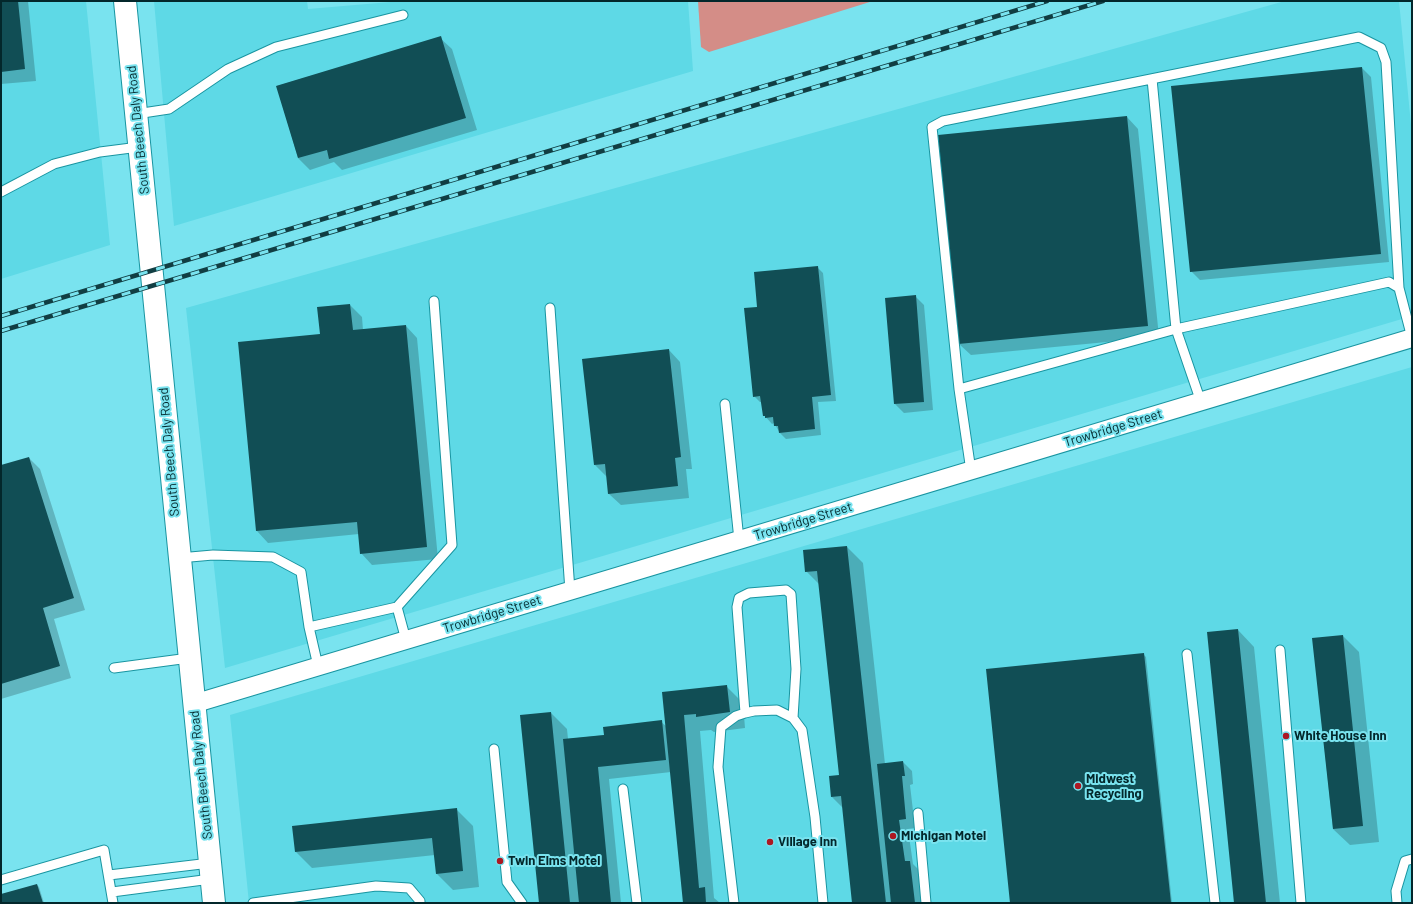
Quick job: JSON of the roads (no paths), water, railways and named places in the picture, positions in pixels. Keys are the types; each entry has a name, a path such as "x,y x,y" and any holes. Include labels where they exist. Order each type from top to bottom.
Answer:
{"main road":[{"name":"South Beech Daly Road","path":"125,1 193,704 214,903"}],"street":[{"name":"Trowbridge Street","path":"193,704 1412,338"}],"lane":[{"path":"136,114 169,109 228,69 276,47 403,15"},
{"path":"971,471 959,389 932,127 943,121 1359,37 1381,48 1386,62 1399,288 1412,338"},
{"path":"1152,79 1176,329 1201,402"},
{"path":"1,192 54,164 100,152 140,147"},
{"path":"959,389 1176,329 1389,282 1399,288"},
{"path":"309,626 397,607 452,545 434,301"},
{"path":"550,308 570,591"},
{"path":"725,404 740,540"},
{"path":"179,558 214,555 273,557 301,572 309,626 318,666"},
{"path":"745,713 737,607 739,598 750,593 786,590 791,594 796,670 793,718"},
{"path":"397,607 406,640"},
{"path":"1280,650 1301,903"},
{"path":"1187,654 1215,903"},
{"path":"114,668 189,658"},
{"path":"734,903 718,767 721,728 736,716 745,713 777,710 793,718 802,730 815,817 823,903"},
{"path":"494,749 507,882 522,903"},
{"path":"623,789 637,903"},
{"path":"918,813 926,903"},
{"path":"1,880 104,850 113,903"},
{"path":"1397,903 1396,891 1405,861 1412,859"},
{"path":"109,875 210,871"},
{"path":"112,892 210,871"},
{"path":"254,903 376,886 409,888 420,903"}],"railway":[{"path":"1,316 1047,1"},
{"path":"1,331 1103,1"}],"place":[{"name":"White House Inn","path":"1286,736"},
{"name":"Midwest Recycling","path":"1078,786"},
{"name":"Michigan Motel","path":"893,836"},
{"name":"Village Inn","path":"770,842"},
{"name":"Twin Elms Motel","path":"500,861"}]}
